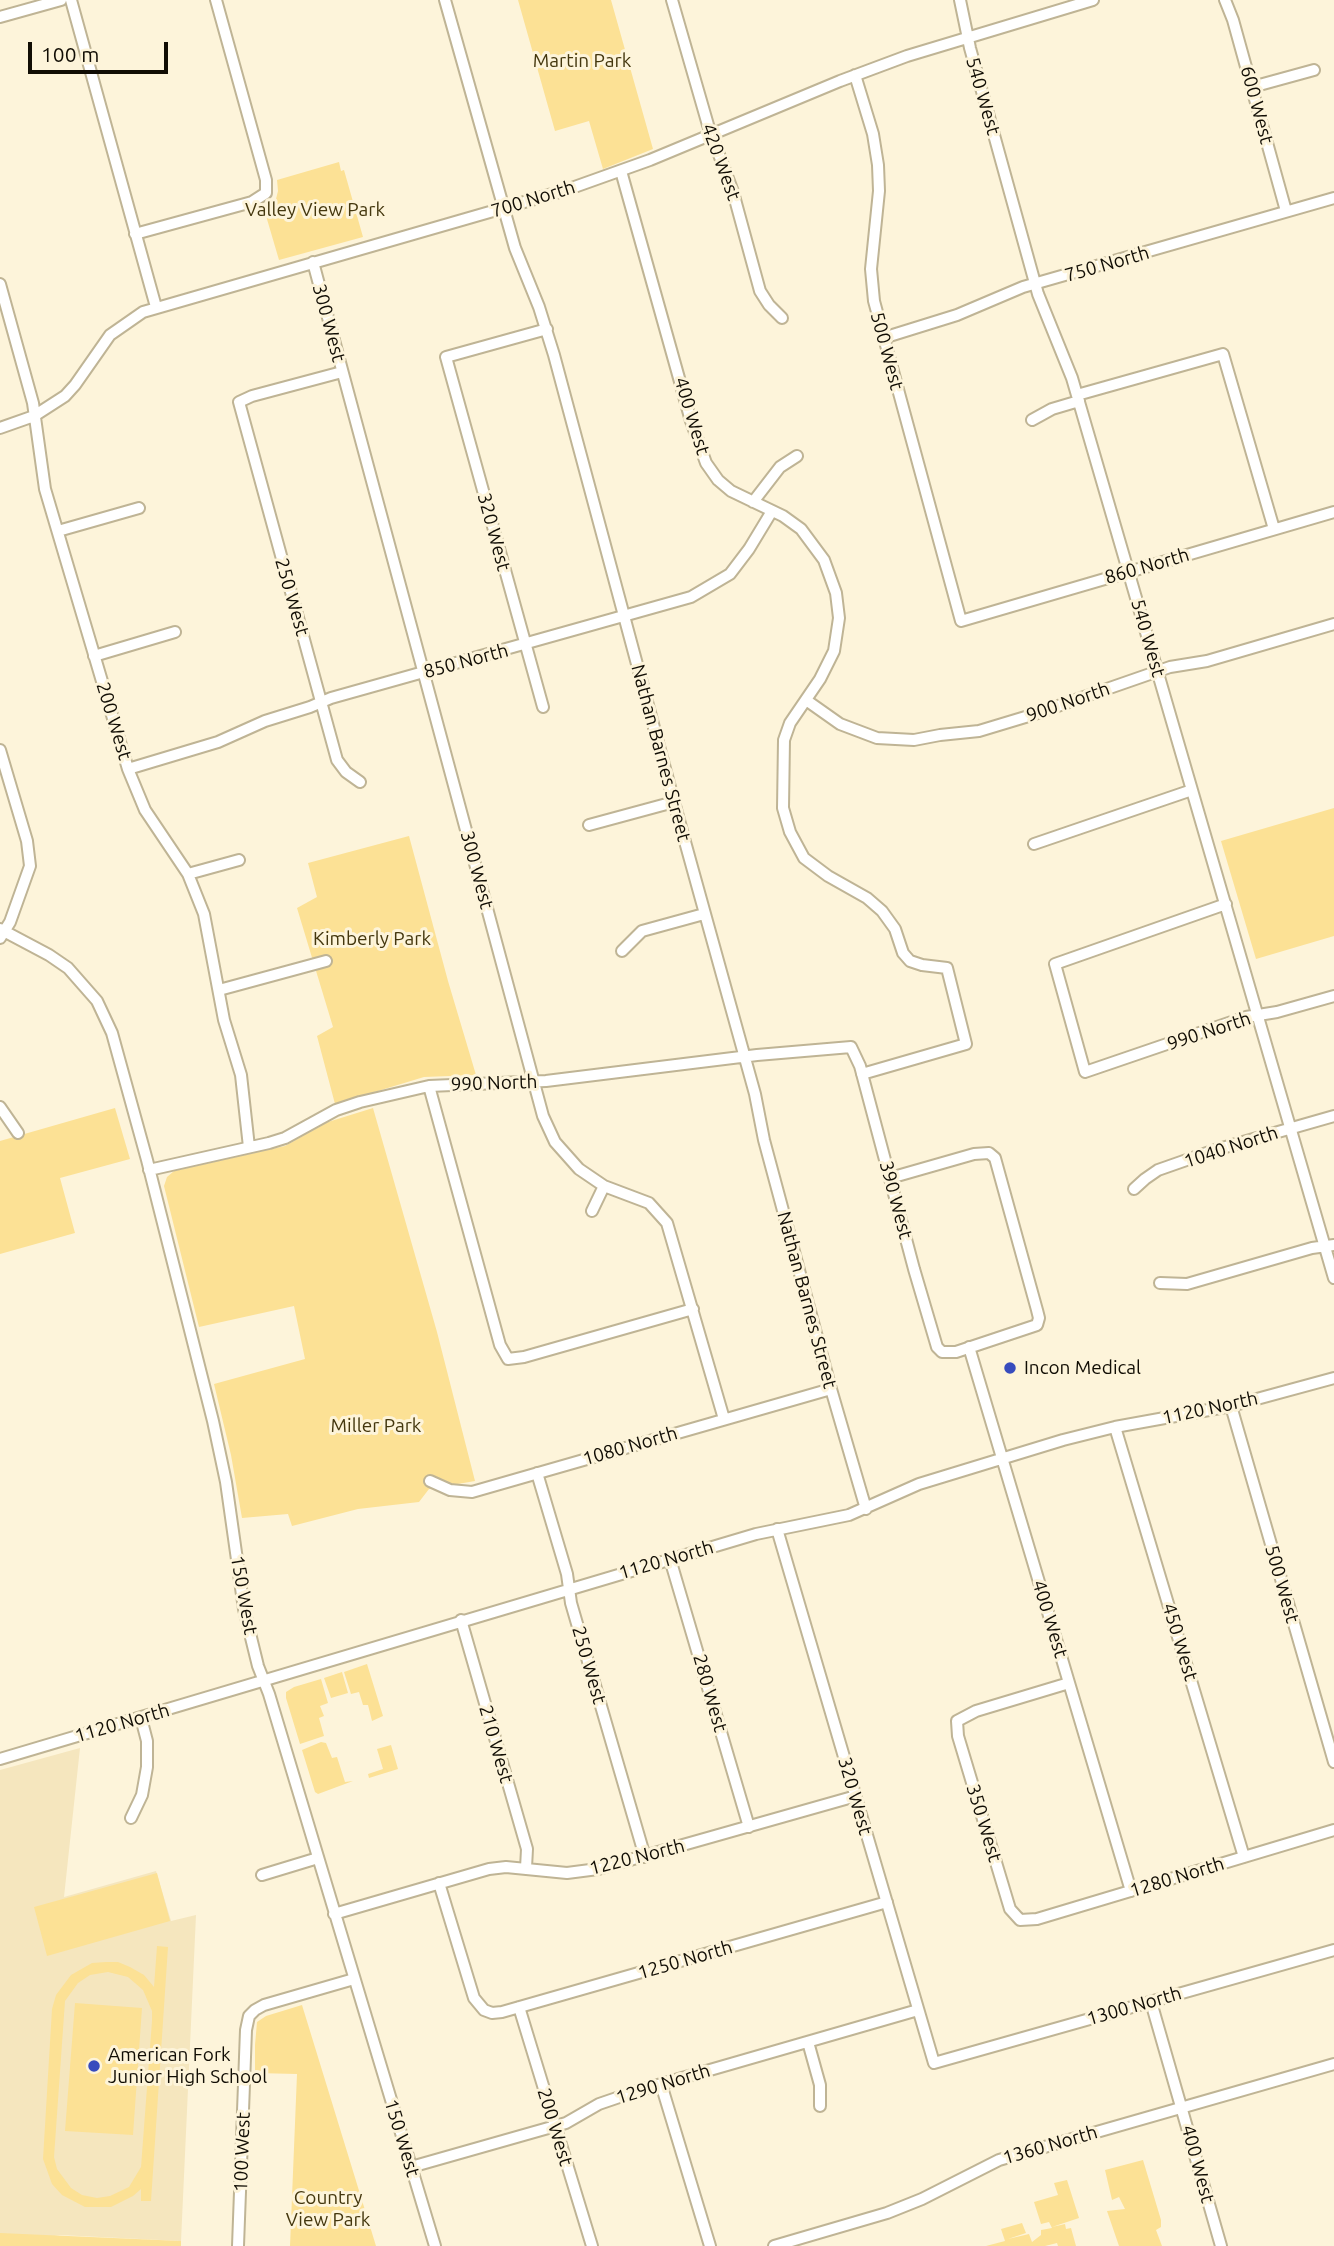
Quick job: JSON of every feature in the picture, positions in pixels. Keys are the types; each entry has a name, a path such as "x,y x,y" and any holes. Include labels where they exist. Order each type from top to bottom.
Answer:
{"street":[{"path":"0,17 61,0"},
{"path":"71,0 156,307"},
{"path":"135,234 252,202 266,193 266,180 216,0"},
{"name":"Nathan Barnes Street","path":"445,0 519,259 547,329 831,1389 866,1509"},
{"name":"420 West","path":"672,0 711,135 733,192 760,290 769,305 782,318"},
{"name":"540 West","path":"960,0 967,37 1035,284 1046,318 1067,361 1290,1128 1329,1245 1334,1278"},
{"name":"700 North","path":"0,428 34,416 65,397 100,347 117,329 156,307 504,208 621,171 855,75 967,37 1093,0"},
{"name":"600 West","path":"1225,0 1286,211"},
{"path":"1252,88 1314,70"},
{"name":"500 West","path":"855,75 873,134 878,165 879,191 872,269 874,301 961,621"},
{"name":"400 West","path":"621,171 701,453 718,480 731,491 794,523 812,543 828,569 837,601 839,629 834,651 820,679 786,731 782,753 783,808 794,842 804,858 814,867 867,898 882,911 895,929 903,953 910,961 947,968 966,1044 862,1074"},
{"name":"750 North","path":"883,338 957,315 1035,284 1334,198"},
{"name":"300 West","path":"313,262 543,1116 555,1142 579,1169 604,1186 649,1203 667,1223 724,1419"},
{"name":"200 West","path":"0,284 33,403 43,478 128,769 145,810 188,874 204,914 224,1020 241,1075 249,1147"},
{"name":"320 West","path":"543,707 446,357 547,329"},
{"path":"1032,420 1078,398 1223,354 1274,529"},
{"name":"250 West","path":"342,372 239,402 337,760 346,772 360,782"},
{"path":"753,502 780,467 797,456"},
{"path":"58,531 139,508"},
{"name":"850 North","path":"128,769 218,743 264,720 321,702 691,597 720,582 740,562 772,511"},
{"name":"860 North","path":"961,621 1334,512"},
{"name":"900 North","path":"806,700 829,717 864,735 890,740 914,740 996,727 1158,671 1207,661 1334,624"},
{"path":"94,656 175,632"},
{"path":"0,750 27,841 30,866 10,922 1,933"},
{"path":"1034,844 1192,790"},
{"path":"589,825 674,802"},
{"path":"188,874 239,860"},
{"name":"990 North","path":"1226,904 1055,964 1086,1072 1246,1017 1334,996"},
{"path":"622,951 642,931 704,914"},
{"name":"150 West","path":"1,933 49,955 68,968 82,982 105,1016 149,1170 216,1435 226,1482 246,1616 258,1666 435,2246"},
{"path":"219,990 326,961"},
{"name":"990 North","path":"149,1170 285,1138 336,1110 429,1086 534,1082 851,1047"},
{"name":"390 West","path":"851,1047 862,1074 934,1340 942,1352 969,1348"},
{"path":"429,1086 500,1345 508,1359 524,1357 693,1309"},
{"path":"0,1107 18,1133"},
{"name":"1040 North","path":"1134,1189 1158,1170 1334,1115"},
{"path":"890,1178 974,1154 989,1153 995,1158 1039,1318 1037,1325 969,1348"},
{"path":"592,1211 604,1186"},
{"path":"1160,1283 1187,1284 1329,1245"},
{"name":"400 West","path":"969,1348 1131,1891"},
{"name":"1120 North","path":"0,1759 670,1559 777,1529 826,1521 866,1509 919,1484 1002,1458 1115,1427 1231,1406 1334,1378"},
{"name":"1080 North","path":"430,1481 450,1490 472,1492 831,1389"},
{"name":"500 West","path":"1231,1406 1334,1762"},
{"name":"450 West","path":"1115,1427 1244,1857"},
{"name":"250 West","path":"537,1473 567,1574 570,1603 645,1857"},
{"name":"320 West","path":"777,1529 934,2063"},
{"name":"280 West","path":"670,1559 749,1827"},
{"name":"210 West","path":"461,1620 527,1849 526,1868"},
{"name":"350 West","path":"1020,1920 1010,1909 958,1736 957,1721 976,1711 1069,1683"},
{"path":"131,1818 142,1794 147,1766 147,1741 141,1717"},
{"name":"1220 North","path":"334,1914 489,1869 581,1871 645,1857 856,1796"},
{"name":"1280 North","path":"1020,1920 1037,1919 1334,1830"},
{"path":"262,1875 318,1858"},
{"name":"1250 North","path":"439,1882 474,1998 484,2010 502,2012 887,1902"},
{"name":"1300 North","path":"934,2063 1334,1950"},
{"name":"100 West","path":"238,2246 246,2031 249,2016 264,2005 354,1979"},
{"name":"400 West","path":"1151,2001 1220,2246"},
{"name":"200 West","path":"519,2007 592,2246"},
{"name":"1290 North","path":"411,2167 566,2123 608,2101 661,2084 918,2010"},
{"path":"808,2042 820,2085 820,2106"},
{"name":"1360 North","path":"774,2246 887,2213 922,2199 999,2160 1334,2064"},
{"path":"661,2084 710,2246"}],"shaded area":[{"name":"American Fork Junior High School","path":"80,1748 64,1897 156,1871 171,1921 196,1915 181,2241 60,2235 0,2246 0,1770"}],"green space":[{"name":"Martin Park","path":"518,0 611,0 653,149 603,169 589,121 555,131"},
{"name":"Valley View Park","path":"339,162 341,171 344,170 363,237 279,260 264,209 276,199 277,180"},
{"path":"1334,808 1334,936 1256,959 1221,841"},
{"name":"Kimberly Park","path":"409,836 476,1075 424,1077 335,1104 317,1036 333,1027 297,908 317,897 308,863"},
{"path":"115,1108 130,1159 60,1178 75,1233 0,1254 0,1141"},
{"name":"Miller Park","path":"373,1108 437,1332 475,1481 429,1489 419,1502 358,1509 292,1526 288,1514 242,1518 231,1455 214,1384 305,1359 294,1306 199,1327 164,1186 167,1177 174,1171 285,1146 328,1122"},
{"path":"367,1664 383,1716 372,1721 368,1705 363,1705 359,1692 351,1694 344,1672"},
{"path":"342,1672 348,1693 331,1698 324,1678"},
{"path":"321,1679 328,1703 320,1706 324,1716 319,1718 324,1736 300,1744 286,1692"},
{"path":"321,1742 326,1743 332,1758 337,1757 345,1782 353,1781 318,1794 315,1792 302,1750"},
{"path":"391,1745 398,1769 369,1778 368,1774 383,1769 377,1749"},
{"path":"157,1873 170,1921 47,1956 34,1907"},
{"path":"157,1946 168,1947 151,2201 141,2201 141,2189 111,2207 85,2207 62,2195 52,2184 43,2159 52,2009 56,1995 71,1975 92,1963 118,1962 144,1975 154,1987","holes":["108,1972 128,1977 143,1990 152,2011 141,2167 129,2187 110,2196 97,2198 82,2195 71,2188 57,2169 54,2157 65,2001 78,1983 90,1975"]},
{"path":"75,2003 142,2008 133,2135 65,2131"},
{"name":"Country View Park","path":"302,2005 376,2246 290,2246 297,2074 255,2073 255,2045 257,2022 266,2016"},
{"path":"1143,2160 1161,2220 1161,2227 1156,2230 1162,2246 1119,2246 1107,2211 1125,2209 1119,2197 1112,2200 1105,2170"},
{"path":"1067,2180 1079,2218 1052,2227 1065,2224 1066,2229 1071,2228 1076,2246 1058,2246 1057,2243 1045,2246 986,2246 1005,2241 1001,2229 1022,2223 1026,2233 1008,2239 1029,2234 1032,2242 1041,2235 1041,2230 1052,2228 1049,2222 1041,2224 1034,2202 1058,2195 1054,2183"},
{"path":"0,2233 181,2241 181,2246 0,2246"}],"place":[{"name":"Incon Medical","path":"1010,1368"},
{"name":"American Fork Junior High School","path":"94,2066"}]}
